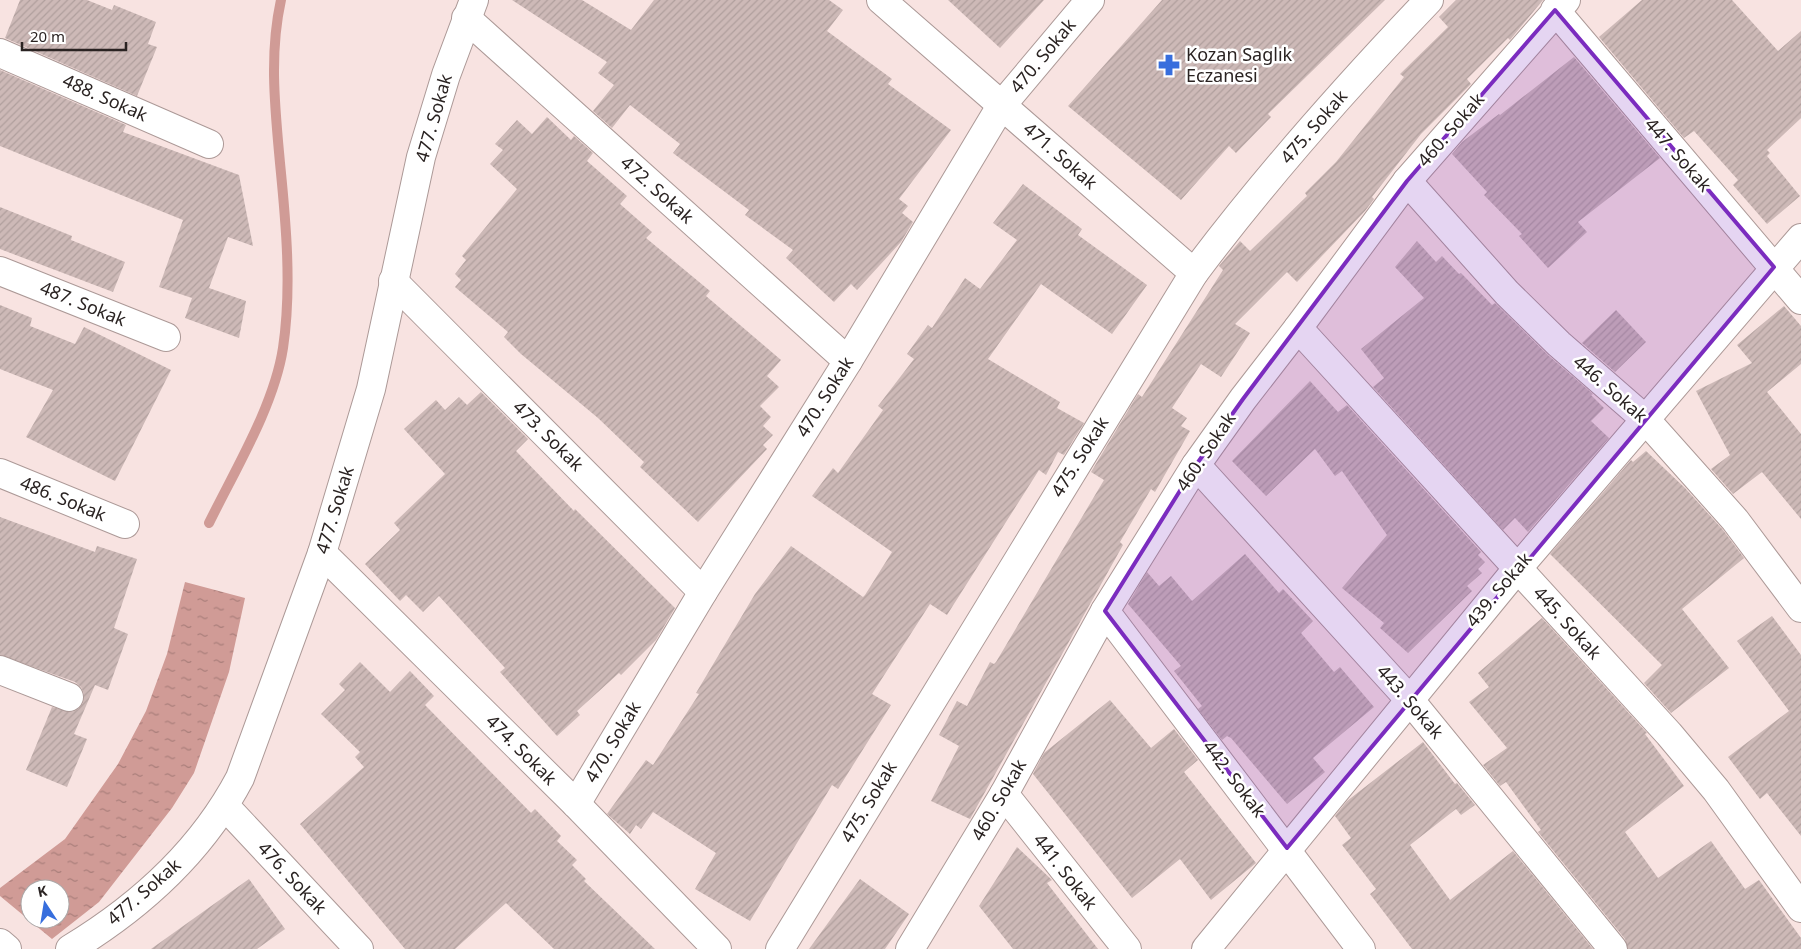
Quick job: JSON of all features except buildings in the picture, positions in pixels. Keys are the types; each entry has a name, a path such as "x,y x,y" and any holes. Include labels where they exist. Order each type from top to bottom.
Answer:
{"street":[{"name":"471. Sokak","path":"880,0 1194,273"},
{"name":"470. Sokak","path":"576,804 703,592 848,361 1001,106 1090,0"},
{"name":"475. Sokak","path":"780,949 1194,273 1241,210 1339,97 1429,0"},
{"name":"460. Sokak","path":"910,949 1004,794 1105,610 1196,465 1243,399 1407,181 1560,5"},
{"name":"447. Sokak","path":"1560,5 1801,300"},
{"name":"477. Sokak","path":"70,949 124,913 170,874 225,806 240,778 322,553 370,388 421,157 446,75 470,9"},
{"name":"472. Sokak","path":"470,9 848,361"},
{"name":"488. Sokak","path":"0,53 209,144"},
{"name":"446. Sokak","path":"1407,181 1507,293 1558,344 1645,419 1736,520 1801,608"},
{"name":"439. Sokak","path":"1206,949 1517,569 1774,267 1801,238"},
{"name":"487. Sokak","path":"0,271 166,337"},
{"name":"473. Sokak","path":"393,281 703,592"},
{"name":"445. Sokak","path":"1298,328 1669,734 1704,776 1801,908"},
{"name":"443. Sokak","path":"1196,465 1409,699 1613,949"},
{"name":"486. Sokak","path":"0,473 125,524"},
{"name":"474. Sokak","path":"322,553 576,804 718,949"},
{"name":"442. Sokak","path":"1105,610 1287,848 1361,949"},
{"path":"0,670 69,697"},
{"name":"441. Sokak","path":"1004,794 1127,949"},
{"name":"476. Sokak","path":"225,806 359,949"},
{"path":"0,943 7,949"}],"highlighted area":[{"path":"1555,10 1774,267 1287,848 1105,611 1196,465 1243,399 1407,181"}],"water":[{"path":"185,582 245,598 229,672 194,773 172,808 99,902 70,925 70,879 20,879 20,913 0,896 0,888 65,839 118,764 146,711 167,654"},
{"path":"40,929 65,929 52,939"}],"waterway":[{"path":"209,523 262,415 278,370 283,348 288,279 274,81 275,41 281,0"}],"place":[{"name":"Kozan Saglık Eczanesi","path":"1169,65"}]}
